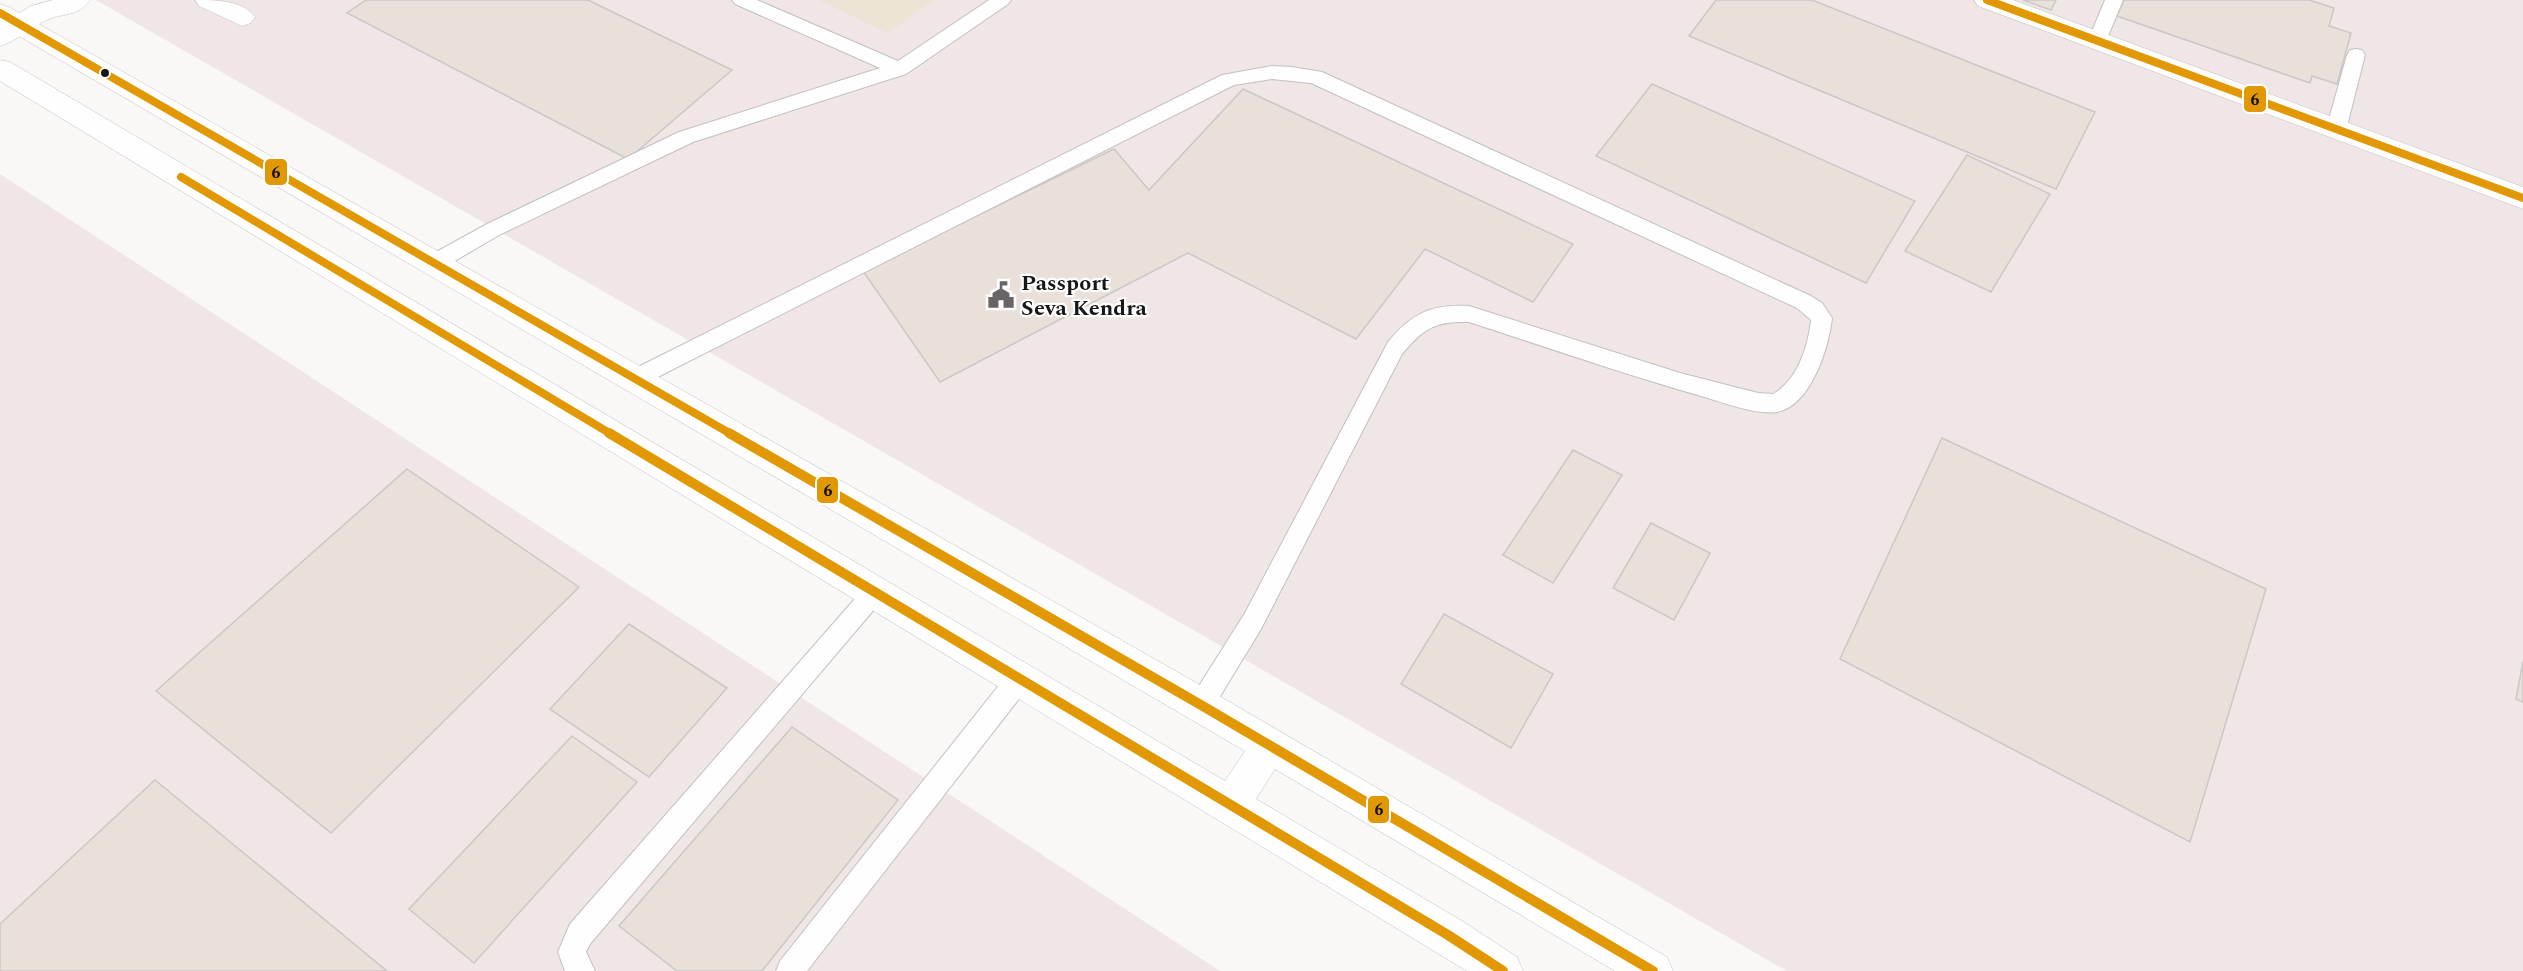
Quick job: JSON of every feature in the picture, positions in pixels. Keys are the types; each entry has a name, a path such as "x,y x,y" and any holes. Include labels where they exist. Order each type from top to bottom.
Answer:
{"main road":[{"path":"21,17 77,0"},
{"path":"208,0 242,17"},
{"path":"1987,0 2523,198"},
{"path":"21,17 434,263 1201,705 1653,971"},
{"path":"0,69 1020,678 1438,929 1503,971"},
{"path":"1231,805 1269,746"}],"lane":[{"path":"741,0 899,69"},
{"path":"434,263 494,229 686,137 899,69 1002,0"},
{"path":"2097,41 2114,0"},
{"path":"2336,130 2356,55"},
{"path":"634,379 1229,80 1259,73 1286,71 1315,77 1803,302 1815,309 1822,318 1820,338 1806,372 1790,395 1774,404 1748,401 1695,386 1469,314 1448,312 1425,318 1409,330 1395,348 1253,621 1201,705"},
{"path":"581,971 577,968 572,952 580,934 875,592"},
{"path":"789,971 1020,678"}],"shaded area":[{"path":"96,0 2523,0 2523,971 1787,971"},
{"path":"818,0 934,0 888,33"},
{"path":"0,174 1220,971 0,971"}],"building":[{"path":"366,0 588,0 732,70 628,159 347,13"},
{"path":"1716,0 1812,0 2095,112 2056,189 1689,36"},
{"path":"2023,0 2056,0 2051,10"},
{"path":"2124,0 2309,0 2334,8 2329,26 2351,33 2337,84 2312,76 2310,83 2117,16"},
{"path":"1652,84 1915,201 1866,283 1596,156"},
{"path":"1243,89 1573,244 1533,302 1425,249 1356,339 1188,253 940,382 863,271 1114,149 1149,190"},
{"path":"1967,155 2050,194 1991,292 1905,251"},
{"path":"1942,438 2266,589 2190,842 1840,659"},
{"path":"1573,450 1622,475 1553,583 1503,555"},
{"path":"407,469 579,587 331,833 156,691"},
{"path":"1651,523 1710,553 1674,620 1613,588"},
{"path":"1444,614 1553,674 1511,748 1401,684"},
{"path":"629,624 727,688 649,777 550,709"},
{"path":"2523,662 2523,702 2516,699"},
{"path":"792,727 898,800 762,971 677,971 619,926"},
{"path":"572,736 637,782 474,963 409,909"},
{"path":"155,780 387,971 0,971 0,924"}],"transit line":[{"name":"6","path":"1987,0 2523,198"},
{"name":"6","path":"0,13 1201,705 1653,971"},
{"name":"6","path":"181,177 1448,935 1503,971"}],"place":[{"name":"Passport Seva Kendra","path":"1001,295"}]}
